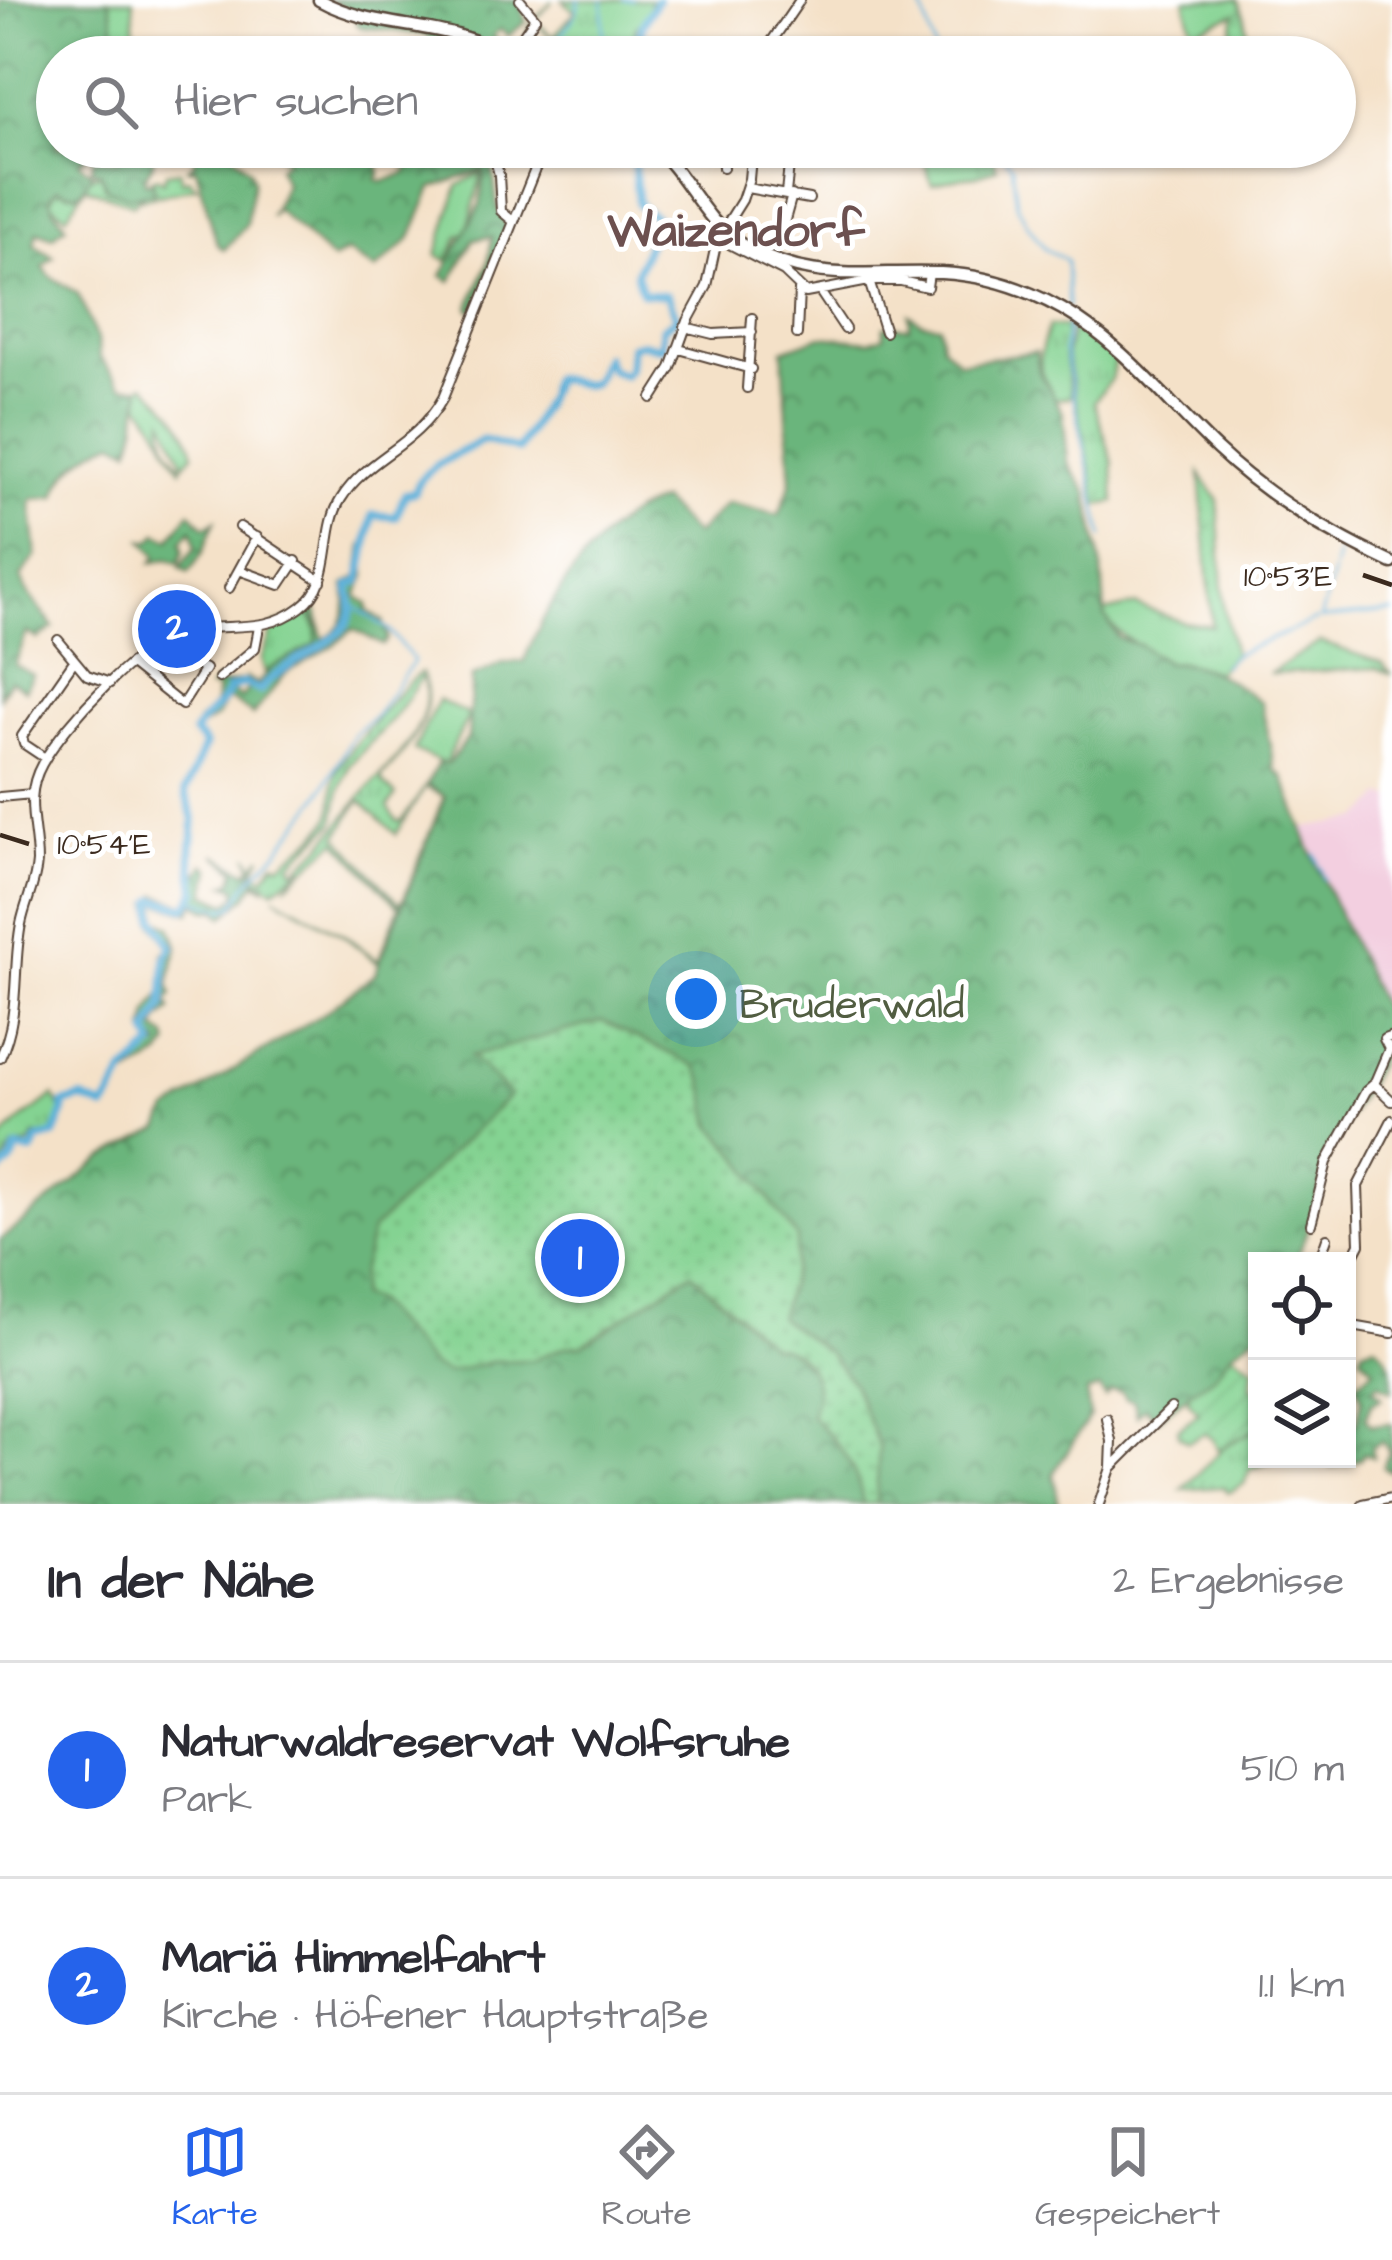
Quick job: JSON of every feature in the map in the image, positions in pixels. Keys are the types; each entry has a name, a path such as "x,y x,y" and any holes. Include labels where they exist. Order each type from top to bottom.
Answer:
{"main road":[{"path":"319,0 368,21 467,36"},
{"path":"671,168 726,234 767,258 842,275 929,273 992,280 1043,299 1080,320 1122,354 1254,482 1319,526 1392,563"}],"street":[{"path":"520,0 535,18 524,36"},
{"path":"775,36 800,0"},
{"path":"498,168 501,212 514,222"},
{"path":"0,1058 15,1012 21,923 36,871 32,794 45,758 112,683 163,640 198,629 259,627 296,611 322,578 330,526 343,496 420,430 443,398 536,168"},
{"path":"652,398 710,279 716,244 726,234 747,188 749,168"},
{"path":"781,238 790,168"},
{"path":"747,188 809,199"},
{"path":"726,234 731,244 784,272 799,290 797,334"},
{"path":"799,290 821,293 869,281 927,286 929,273"},
{"path":"869,281 885,332"},
{"path":"821,293 845,329"},
{"path":"747,388 752,318"},
{"path":"686,327 713,334 752,332"},
{"path":"679,349 751,368"},
{"path":"240,527 322,578"},
{"path":"229,588 256,537"},
{"path":"239,570 280,585 296,561"},
{"path":"219,678 255,648 259,627"},
{"path":"58,640 87,675 112,683"},
{"path":"132,665 182,705 205,669 181,658 163,640"},
{"path":"45,758 24,744 22,736 74,661"},
{"path":"0,797 32,794"},
{"path":"1311,1224 1328,1159 1366,1091 1375,1084 1390,1049 1384,1039 1392,1036"},
{"path":"1375,1084 1392,1101"},
{"path":"1356,1252 1360,1244 1358,1186 1392,1120"},
{"path":"1322,1252 1327,1238"},
{"path":"1356,1327 1392,1333"},
{"path":"1112,1468 1172,1408"},
{"path":"1099,1504 1112,1468 1107,1419"},
{"path":"1363,1504 1392,1498"}],"shaded area":[{"path":"1384,795 1392,798 1392,1030 1304,828 1360,819"}],"green space":[{"path":"0,0 108,0 116,36 36,36 36,168 86,168 92,174 81,192 58,188 50,198 66,225 53,237 37,231 34,244 54,257 43,266 49,275 78,294 98,342 99,357 122,386 139,387 135,435 130,449 115,441 96,450 71,470 56,497 31,503 37,555 21,577 54,628 38,639 27,632 15,665 33,675 25,690 10,680 0,697"},
{"path":"108,0 133,0 135,36 116,36"},
{"path":"327,0 518,0 526,22 508,36 500,29 493,36 428,36 360,27 358,13"},
{"path":"563,0 651,0 647,17 636,27 635,36 554,36 575,12"},
{"path":"1185,0 1238,0 1248,36 1231,36 1235,14 1193,31"},
{"path":"150,168 144,178 146,184 151,180 154,192 129,197 106,188 101,173 91,169"},
{"path":"196,168 248,168 253,181 246,225 224,250 217,244"},
{"path":"278,168 379,168 376,179 383,182 409,168 493,168 498,211 507,227 475,310 469,307 488,263 492,237 474,239 451,281 442,276 480,205 484,169 432,188 410,239 375,270 347,252 332,260 276,209 270,217 285,184"},
{"path":"926,168 997,168 981,174 932,184"},
{"path":"179,171 182,181 188,179 197,187 137,200 133,205 86,187 66,216 50,202 56,189 77,194 92,175 102,175 105,187 140,197 147,191 154,193 152,179 163,182 166,173"},
{"path":"482,172 467,233 459,236 448,261 437,255 458,186"},
{"name":"Bruderwald","path":"909,314 939,325 942,345 959,362 1036,352 1039,370 1063,413 1068,463 1088,493 1105,616 1119,638 1168,663 1194,665 1217,674 1261,702 1275,770 1283,777 1318,869 1392,1030 1382,1036 1384,1053 1326,1158 1299,1252 1248,1252 1248,1340 1213,1377 1157,1419 1145,1407 1137,1415 1134,1401 1122,1392 1110,1391 1105,1397 1099,1388 1086,1392 1090,1416 1053,1474 1059,1504 0,1504 0,1240 104,1158 160,1129 168,1111 327,1011 375,974 445,797 427,784 438,763 448,764 468,738 472,677 503,663 524,661 578,565 639,510 661,501 695,535 727,503 779,515 791,483 783,350 822,336 869,341 884,336 884,326 909,327"},
{"path":"1049,326 1066,327 1064,353 1071,397 1055,399 1042,371 1040,356"},
{"path":"1072,327 1115,359 1111,379 1094,402 1113,462 1115,502 1098,505 1066,354"},
{"path":"144,384 175,415 191,442 194,453 184,464 164,419 165,439 181,469 140,404"},
{"path":"1200,474 1218,499 1224,608 1234,653 1217,672 1168,663 1125,637 1104,616 1136,605 1183,622 1212,626"},
{"path":"190,512 205,527 215,521 189,572 180,567 196,547 192,529 182,541 179,563 167,559 152,563 157,556 143,540 151,541 158,533 170,539"},
{"path":"363,544 366,576 357,596 383,621 388,638 383,645 353,629 286,673 253,715 227,698 217,717 202,726 198,722 214,706 217,689 210,688 217,680 222,685 240,681 233,692 241,699 248,688 246,678 258,684 271,668 316,644 317,626 310,610 317,610 323,640 337,629 346,610 345,585 359,576"},
{"path":"310,613 319,637 316,644 265,672 261,660 274,626"},
{"path":"1320,642 1382,663 1392,675 1377,668 1269,674"},
{"path":"421,673 426,687 427,701 424,715 411,742 382,776 396,795 388,807 402,821 427,784 445,796 378,963 344,936 275,896 346,936 378,961 399,907 337,841 286,886 304,866 274,890 256,878 248,855 254,865 262,856 255,870 264,878 275,862 280,865 320,832 331,814 336,773","holes":["422,677 424,711 407,744 322,846 295,870 291,864 334,823 350,765 394,717","425,787 444,796 399,903 338,836 360,800 396,834"]},
{"path":"438,700 469,715 445,764 414,750"},
{"path":"215,854 247,872 251,867 254,879 266,889 255,883 223,917 195,902 190,913 156,902 158,920 171,926 178,946 169,984 172,995 167,1001 171,1010 155,1029 167,1037 169,1045 161,1056 129,1075 124,1071 161,1045 145,1032 149,1012 162,993 168,962 163,954 170,947 153,922 150,903 158,895 186,905 196,888 192,873 201,872 205,864 211,869 206,893 227,903 237,897 236,887 226,884 233,881 236,870"},
{"path":"602,1021 696,1066 712,1125 797,1238 779,1318 828,1352 853,1383 879,1447 876,1504 863,1504 845,1456 811,1416 816,1387 804,1361 772,1346 691,1273 582,1345 532,1360 494,1361 447,1373 433,1367 374,1302 359,1297 372,1230 510,1095 471,1056"},
{"path":"54,1096 63,1112 54,1134 34,1136 30,1144 14,1147 0,1170 0,1141"},
{"path":"1375,1344 1390,1363 1392,1391 1378,1383 1374,1389 1382,1397 1371,1404 1366,1418 1371,1425 1392,1424 1392,1472 1383,1467 1389,1451 1382,1441 1371,1448 1373,1457 1364,1453 1356,1460 1356,1423 1362,1399 1356,1384 1374,1369 1361,1356 1363,1349"},
{"path":"1232,1352 1248,1363 1248,1433 1218,1450 1204,1434 1188,1442 1178,1435 1178,1429 1199,1413 1188,1401 1190,1392 1213,1377"},
{"path":"1248,1434 1248,1468 1253,1468 1244,1484 1228,1493 1223,1487 1182,1490 1225,1446"}],"waterway":[{"path":"561,36 579,0"},
{"path":"603,0 604,36"},
{"path":"624,0 632,0"},
{"path":"640,36 657,0"},
{"path":"920,0 931,36"},
{"path":"0,1172 12,1162 17,1149 33,1151 37,1140 54,1135 63,1104 81,1098 105,1108 125,1073 154,1046 148,1032 163,1006 166,957 172,946 155,919 153,903 156,899 186,908 196,891 191,856 194,820 185,792 205,745 194,733 198,727 229,689 244,683 260,691 342,630 350,618 349,586 360,581 373,515 396,517 405,494 415,492 425,475 483,440 518,450 553,378 593,383 605,356 611,370 624,375 631,346 642,343 662,348 662,328 677,318 667,295 642,293 636,273 658,219 638,205 635,168"},
{"path":"1012,168 1017,204 1027,224 1045,249 1066,260 1068,307"},
{"path":"1068,319 1064,350 1103,537"},
{"path":"1334,568 1337,556"},
{"path":"1328,591 1333,572"},
{"path":"1327,595 1320,619 1392,612"},
{"path":"192,899 223,909 233,907 318,798 354,734 376,715 411,665 413,660 388,629 352,605"},
{"path":"1223,666 1234,655 1316,620"},
{"path":"1315,854 1318,863"},
{"path":"1320,867 1322,872"}],"place":[{"name":"Mariä Himmelfahrt","path":"177,629"},
{"name":"Naturwaldreservat Wolfsruhe","path":"580,1258"}],"district":[{"name":"Waizendorf","path":"736,229"}]}
